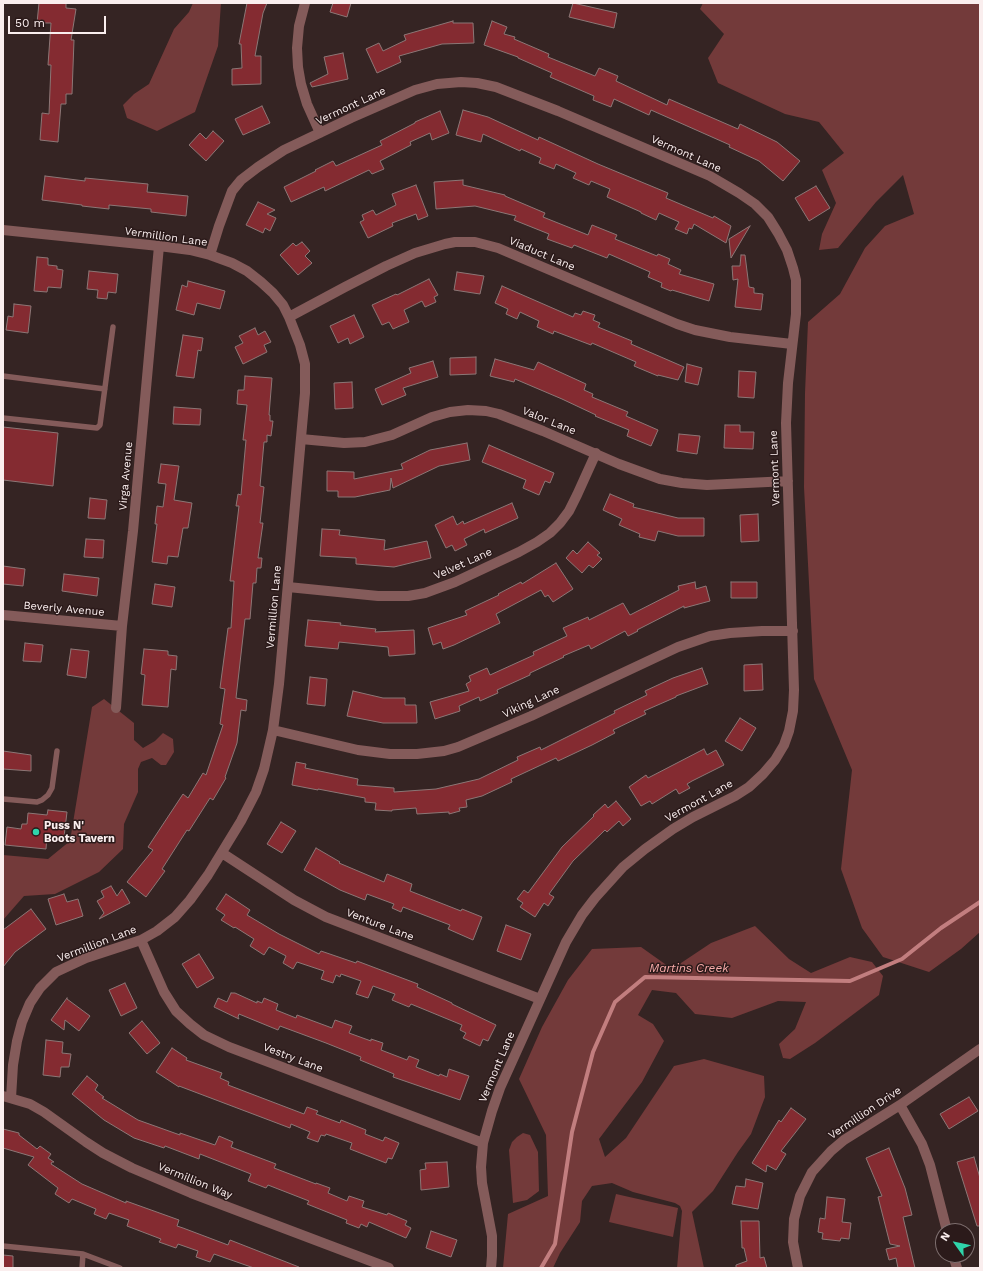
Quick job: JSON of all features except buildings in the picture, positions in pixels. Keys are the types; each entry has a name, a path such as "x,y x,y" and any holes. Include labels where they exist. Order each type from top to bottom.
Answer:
{"street":[{"path":"305,3 299,26 297,48 298,67 301,84 320,133"},
{"name":"Vermont Lane","path":"210,255 232,191 241,180 258,166 284,150 415,90 437,84 461,82 477,83 496,87 531,100 710,176 739,193 750,200 768,217 778,233 789,256 796,280 796,314 788,383 786,423 794,690 793,711 789,731 784,745 775,760 749,787 673,829 623,867 582,915 566,942 500,1088 483,1143 481,1167 482,1183 492,1236 491,1268"},
{"name":"Vermillion Lane","path":"3,230 190,250 232,263 247,271 261,282 278,299 289,317 300,345 305,364 305,393 279,684 273,730 264,769 256,792 241,821 208,875 190,900 175,917 157,931 141,940 72,964 56,972 43,985 30,1003 22,1022 16,1041 7,1097"},
{"name":"Viaduct Lane","path":"289,317 358,280 415,253 455,242 475,242 498,248 677,324 695,330 730,337 792,344"},
{"name":"Virga Avenue","path":"116,708 122,626 133,531 159,246"},
{"name":"Valor Lane","path":"301,439 365,442 392,435 432,417 450,412 468,410 486,411 500,414 596,453 619,464 660,479 707,485 788,481"},
{"name":"Velvet Lane","path":"288,587 378,596 408,596 424,593 455,582 519,552 550,533 569,511 596,453"},
{"name":"Beverly Avenue","path":"3,615 122,626"},
{"name":"Viking Lane","path":"273,730 358,750 390,754 417,754 444,751 458,747 525,719 678,647 710,636 730,633 793,631"},
{"name":"Venture Lane","path":"222,853 294,900 326,917 540,999"},
{"name":"Vestry Lane","path":"141,940 164,992 176,1011 204,1035 229,1047 483,1143"},
{"name":"Vermillion Drive","path":"798,1268 794,1248 794,1219 800,1196 812,1172 831,1151 844,1140 900,1105 980,1049"},
{"name":"Vermillion Way","path":"7,1097 30,1104 44,1112 92,1146 132,1168 191,1193 389,1268"},
{"path":"900,1105 922,1144 930,1164 945,1223"}],"lane":[{"path":"3,418 97,428 100,425 113,327"},
{"path":"3,376 105,389"},
{"path":"3,800 37,802 48,795 52,788 57,751"},
{"path":"3,1246 83,1254 120,1268"},
{"path":"82,1268 83,1254"}],"shaded area":[{"path":"193,3 221,3 218,46 195,112 157,131 127,118 123,105 134,94 149,84 174,29 189,12"},
{"path":"703,3 980,3 980,932 961,949 929,972 883,957 862,928 841,869 852,770 814,679 804,487 805,393 808,322 840,294 865,248 885,226 914,214 903,175 876,202 838,248 819,250 822,234 836,203 822,170 844,153 819,122 785,114 718,83 708,58 724,34 700,9"},
{"path":"104,699 134,723 134,740 143,748 155,741 163,733 173,739 174,752 166,765 161,765 152,758 141,762 138,769 138,792 124,824 123,849 99,872 55,894 24,896 3,920 3,855 48,859 70,841 92,707"},
{"path":"755,926 789,959 811,973 850,957 872,962 883,976 879,995 815,1043 790,1059 783,1058 779,1044 795,1029 806,1002 778,1001 732,1018 695,1014 676,993 652,990 638,1015 653,1024 664,1041 642,1082 599,1139 605,1157 626,1138 674,1066 704,1059 764,1076 765,1097 751,1134 713,1191 692,1212 704,1268 677,1268 682,1211 680,1206 675,1203 633,1192 612,1183 592,1186 582,1201 580,1222 560,1253 553,1268 503,1268 508,1214 548,1196 546,1135 519,1079 542,1027 568,980 592,949 641,947 672,969 711,943"},
{"path":"523,1133 530,1135 538,1152 539,1191 527,1200 513,1203 509,1150 512,1142"},
{"path":"616,1194 678,1208 673,1237 609,1222"}],"waterway":[{"name":"Martins Creek","path":"541,1268 555,1244 572,1132 593,1052 615,1002 645,977 850,981 902,959 941,928 980,902"}],"place":[{"name":"Puss N' Boots Tavern","path":"36,832"}]}
